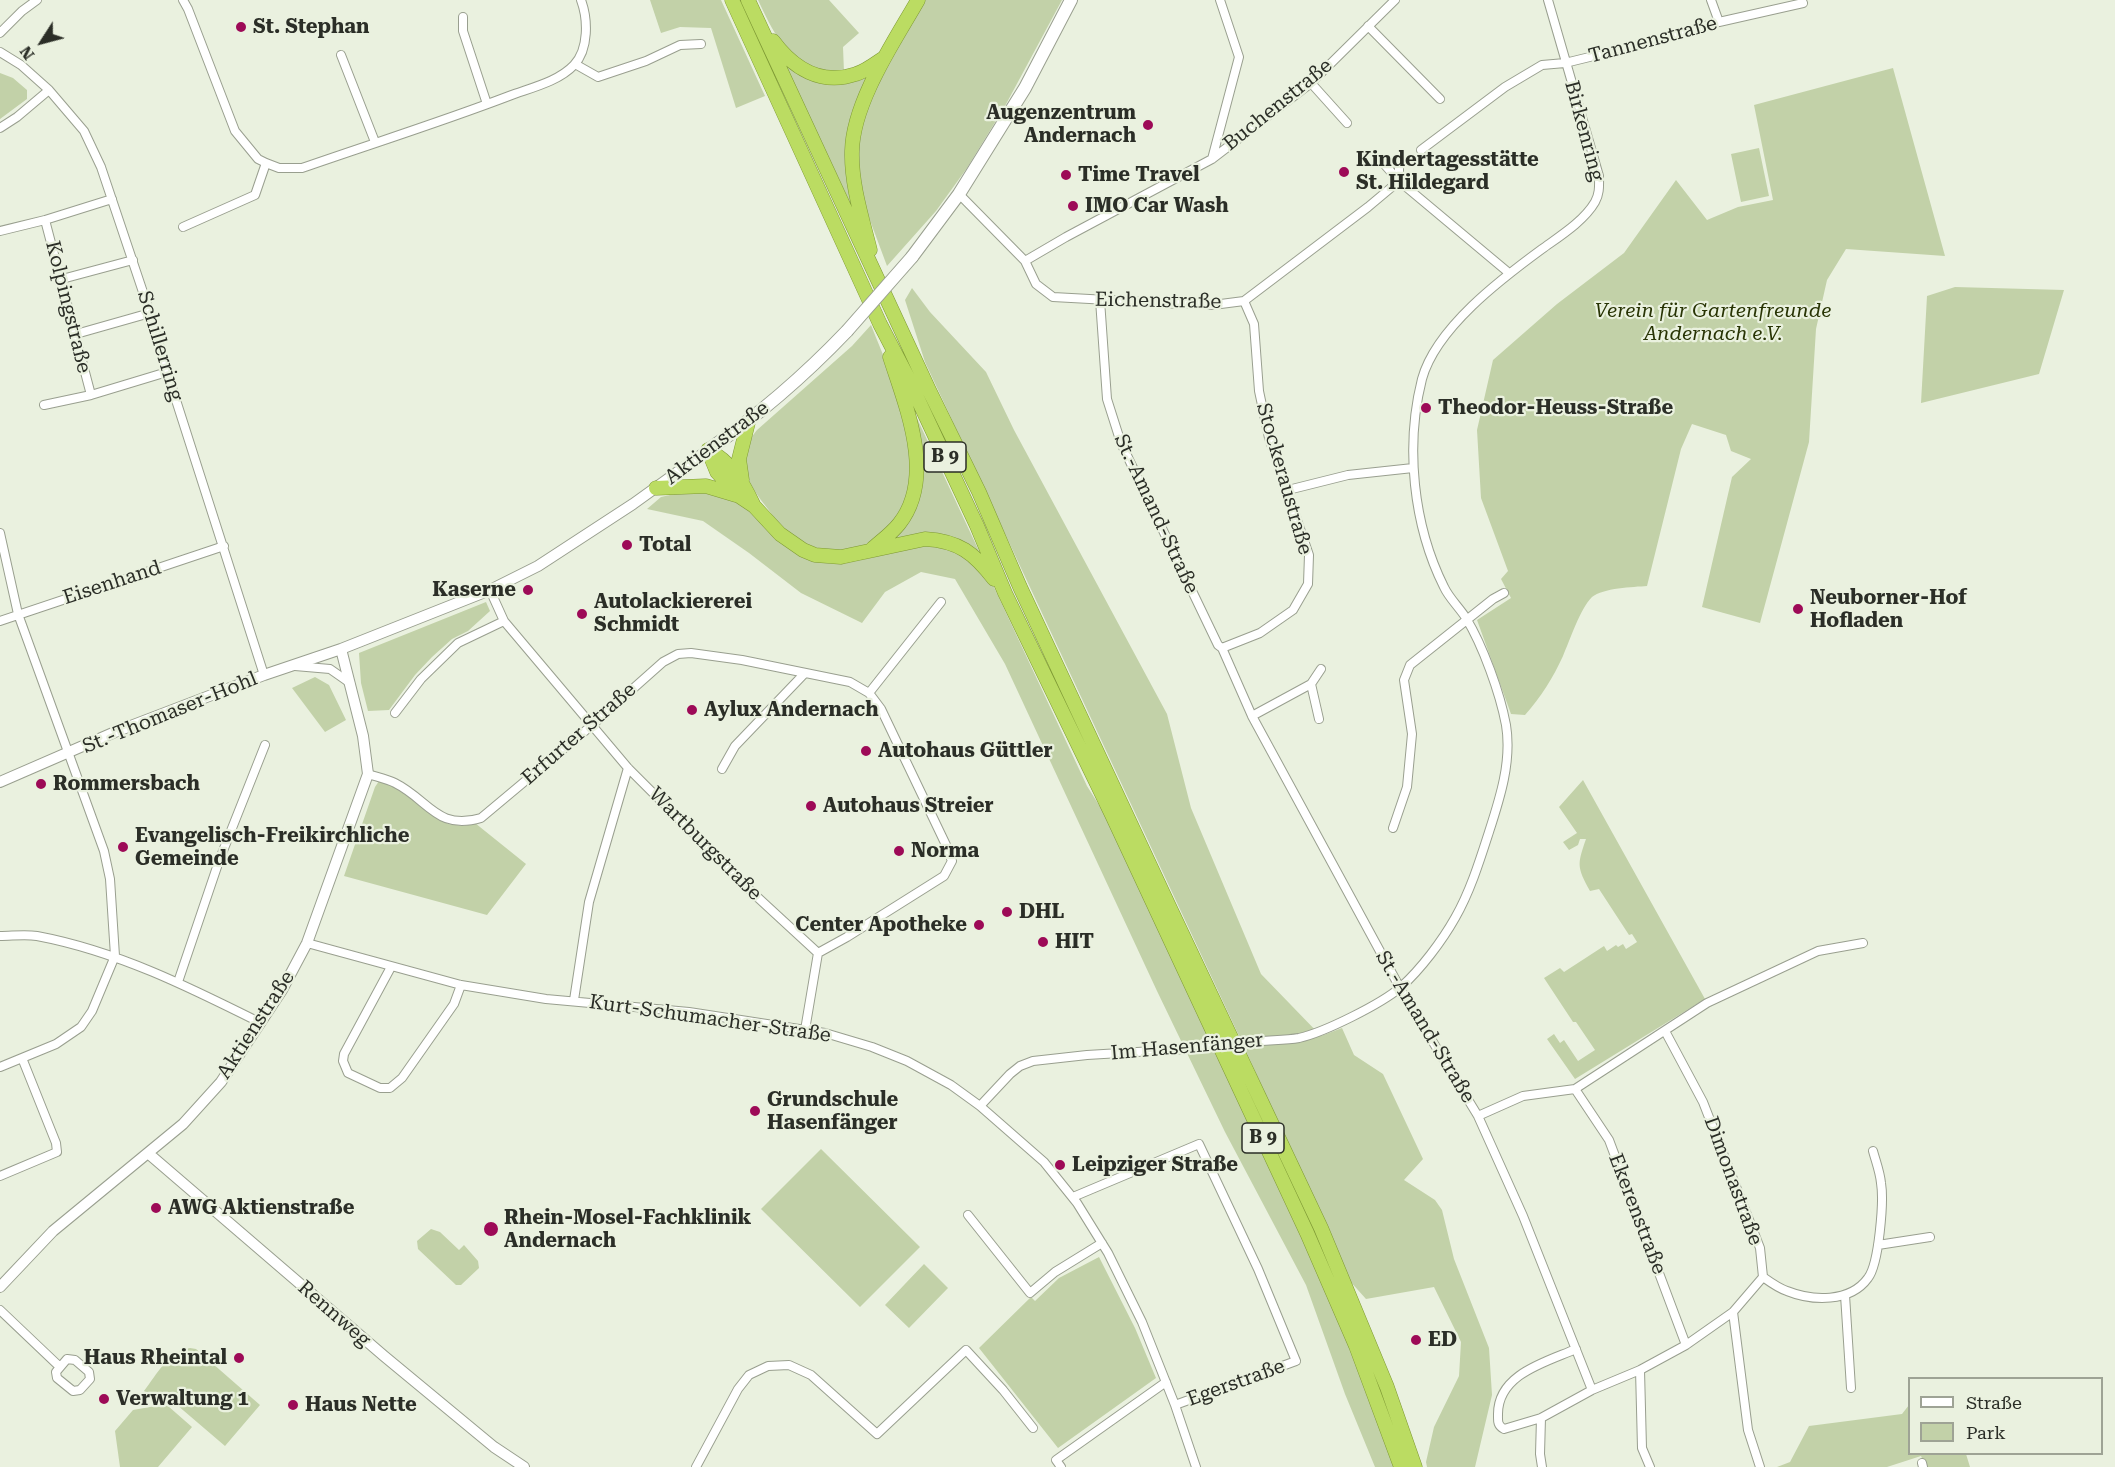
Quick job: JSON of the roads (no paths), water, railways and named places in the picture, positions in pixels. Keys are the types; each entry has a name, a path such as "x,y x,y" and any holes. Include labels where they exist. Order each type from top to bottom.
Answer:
{"highway":[{"name":"B 9","path":"732,0 880,324 967,504 1005,593 1112,815 1307,1233 1356,1346 1401,1467"},
{"name":"B 9","path":"748,0 1321,1228 1387,1387 1415,1467"},
{"path":"878,281 854,186 853,133 863,104 885,57 918,0"},
{"path":"757,19 783,53 799,68 820,77 837,78 857,74 885,57"},
{"path":"870,550 889,536 900,524 909,508 915,488 916,467 914,439 880,324"},
{"path":"748,423 739,459 743,482 754,506"},
{"path":"708,450 717,472 739,496 754,506 791,543 809,552 828,557 841,557 926,539 954,544 968,550 1005,593"},
{"path":"708,450 723,458 743,482"},
{"path":"656,489 706,486 739,496"}],"main road":[{"name":"Aktienstraße","path":"708,450 748,423 813,366 912,258 959,194 1025,88 1071,0"}],"street":[{"path":"0,33 37,0"},
{"path":"183,0 235,131 258,159 279,168 302,168 558,78 576,64 586,39 584,7 581,0"},
{"name":"Buchenstraße","path":"1212,159 1239,57 1221,0"},
{"name":"Buchenstraße","path":"1025,261 1212,159 1311,83 1395,0"},
{"name":"Birkenring","path":"1509,273 1559,237 1587,213 1596,202 1600,190 1599,176 1548,0"},
{"path":"1711,0 1719,22"},
{"name":"Tannenstraße","path":"1421,150 1505,87 1542,65 1565,63 1719,22 1803,3"},
{"path":"463,17 463,31 487,104"},
{"path":"1368,26 1440,99"},
{"path":"576,64 598,77 646,61 680,45 701,44"},
{"name":"Schillerring","path":"0,52 21,65 49,90 84,131 101,167 133,260 264,675"},
{"path":"341,55 375,142"},
{"path":"1311,83 1347,123"},
{"path":"0,128 49,90"},
{"path":"183,227 255,195 266,163"},
{"path":"1384,164 1400,181 1509,273 1465,314 1436,348 1422,378 1414,428 1413,468 1424,538 1444,588 1467,620 1497,691 1506,726 1508,758 1483,852 1455,918 1424,962 1400,988"},
{"path":"1400,167 1400,181"},
{"name":"Eichenstraße","path":"959,194 1025,261 1036,284 1053,297 1213,305 1244,301 1400,181"},
{"path":"0,231 112,199"},
{"name":"Kolpingstraße","path":"45,220 91,394"},
{"path":"62,279 133,260"},
{"name":"St.-Amand-Straße","path":"1100,300 1107,399 1121,443 1218,645 1222,648 1252,716 1400,988 1478,1116 1523,1216 1592,1390"},
{"name":"Stockeraustraße","path":"1222,648 1260,633 1293,610 1308,584 1309,555 1269,438 1259,391 1254,324 1244,301"},
{"path":"76,334 150,313"},
{"path":"44,405 167,372"},
{"name":"Aktienstraße","path":"0,1287 53,1231 183,1124 221,1082 282,990 307,943 368,774 363,736 341,649 490,590 538,566 656,489 708,450"},
{"path":"1288,490 1348,475 1413,468"},
{"path":"0,533 18,614 94,822 110,879 115,957 92,1011 81,1027 56,1044 0,1067"},
{"name":"Eisenhand","path":"0,621 224,546"},
{"path":"395,714 421,679 458,643 504,621 490,590"},
{"path":"1393,828 1407,787 1412,734 1404,680 1410,665 1493,599 1504,593"},
{"path":"805,1030 818,953 944,876 952,861 887,720 869,693 941,603"},
{"name":"Wartburgstraße","path":"504,621 628,768 754,894 818,953"},
{"name":"St.-Thomaser-Hohl","path":"0,782 115,732 264,675 341,649"},
{"name":"Erfurter Straße","path":"368,774 395,783 449,821 465,823 480,818 591,726 663,662 678,654 691,653 741,660 850,682 869,693"},
{"path":"292,666 330,669 350,682"},
{"path":"1252,716 1311,684 1321,669"},
{"path":"722,769 735,746 804,674"},
{"path":"1311,684 1319,719"},
{"path":"178,982 219,861 265,745"},
{"path":"574,1000 589,902 628,768"},
{"path":"0,936 35,936 115,957 178,982 261,1023"},
{"name":"Kurt-Schumacher-Straße","path":"307,943 461,985 546,999 688,1012 825,1033 872,1047 907,1061 951,1085 981,1106 1044,1162 1073,1197 1102,1243 1142,1322 1175,1405 1196,1467"},
{"path":"1478,1116 1523,1096 1575,1089 1707,1003 1818,951 1863,943"},
{"path":"391,967 344,1054 343,1061 348,1073 380,1088 390,1088 402,1078 454,1004 461,985"},
{"name":"Im Hasenfänger","path":"981,1106 1010,1074 1020,1066 1033,1061 1296,1039 1316,1034 1362,1011 1400,988"},
{"name":"Dimonastraße","path":"1665,1031 1704,1102 1760,1248 1763,1277"},
{"path":"0,1176 57,1152 57,1143 22,1058"},
{"name":"Ekerenstraße","path":"1575,1089 1609,1140 1686,1345"},
{"name":"Egerstraße","path":"1073,1197 1199,1144 1258,1269 1296,1361 1175,1405"},
{"path":"1576,1349 1524,1372 1510,1383 1498,1406 1500,1428 1504,1429 1541,1418 1592,1390 1640,1370 1686,1345 1733,1312 1763,1277 1785,1291 1816,1299 1845,1295 1857,1289 1869,1278 1876,1261 1878,1245 1882,1183 1874,1151"},
{"name":"Rennweg","path":"149,1154 384,1356 494,1447 525,1467"},
{"path":"968,1215 1030,1293 1055,1272 1102,1243"},
{"path":"1878,1245 1930,1237"},
{"path":"1845,1295 1851,1388"},
{"path":"0,1310 60,1367"},
{"path":"1733,1312 1748,1430 1760,1467"},
{"path":"696,1467 738,1389 749,1375 768,1366 789,1365 811,1375 877,1434 966,1350 1033,1428"},
{"path":"1640,1370 1642,1448 1650,1467"},
{"path":"1061,1467 1056,1460 1166,1382"},
{"path":"1541,1418 1542,1467"}],"place":[{"name":"St. Stephan","path":"241,27"},
{"name":"Augenzentrum Andernach","path":"1148,125"},
{"name":"Kindertagesstätte St. Hildegard","path":"1344,172"},
{"name":"Time Travel","path":"1066,175"},
{"name":"IMO Car Wash","path":"1073,206"},
{"name":"Theodor-Heuss-Straße","path":"1426,408"},
{"name":"Total","path":"627,545"},
{"name":"Kaserne","path":"528,590"},
{"name":"Neuborner-Hof Hofladen","path":"1798,609"},
{"name":"Autolackiererei Schmidt","path":"582,614"},
{"name":"Aylux Andernach","path":"692,710"},
{"name":"Autohaus Güttler","path":"866,751"},
{"name":"Rommersbach","path":"41,784"},
{"name":"Autohaus Streier","path":"811,806"},
{"name":"Evangelisch-Freikirchliche Gemeinde","path":"123,847"},
{"name":"Norma","path":"899,851"},
{"name":"DHL","path":"1007,912"},
{"name":"Center Apotheke","path":"979,925"},
{"name":"HIT","path":"1043,942"},
{"name":"Grundschule Hasenfänger","path":"755,1111"},
{"name":"Leipziger Straße","path":"1060,1165"},
{"name":"AWG Aktienstraße","path":"156,1208"},
{"name":"Rhein-Mosel-Fachklinik Andernach","path":"491,1229"},
{"name":"ED","path":"1416,1340"},
{"name":"Haus Rheintal","path":"239,1358"},
{"name":"Verwaltung 1","path":"104,1399"},
{"name":"Haus Nette","path":"293,1405"}],"park label":[{"name":"Verein für Gartenfreunde Andernach e.V.","path":"1713,322"}]}
